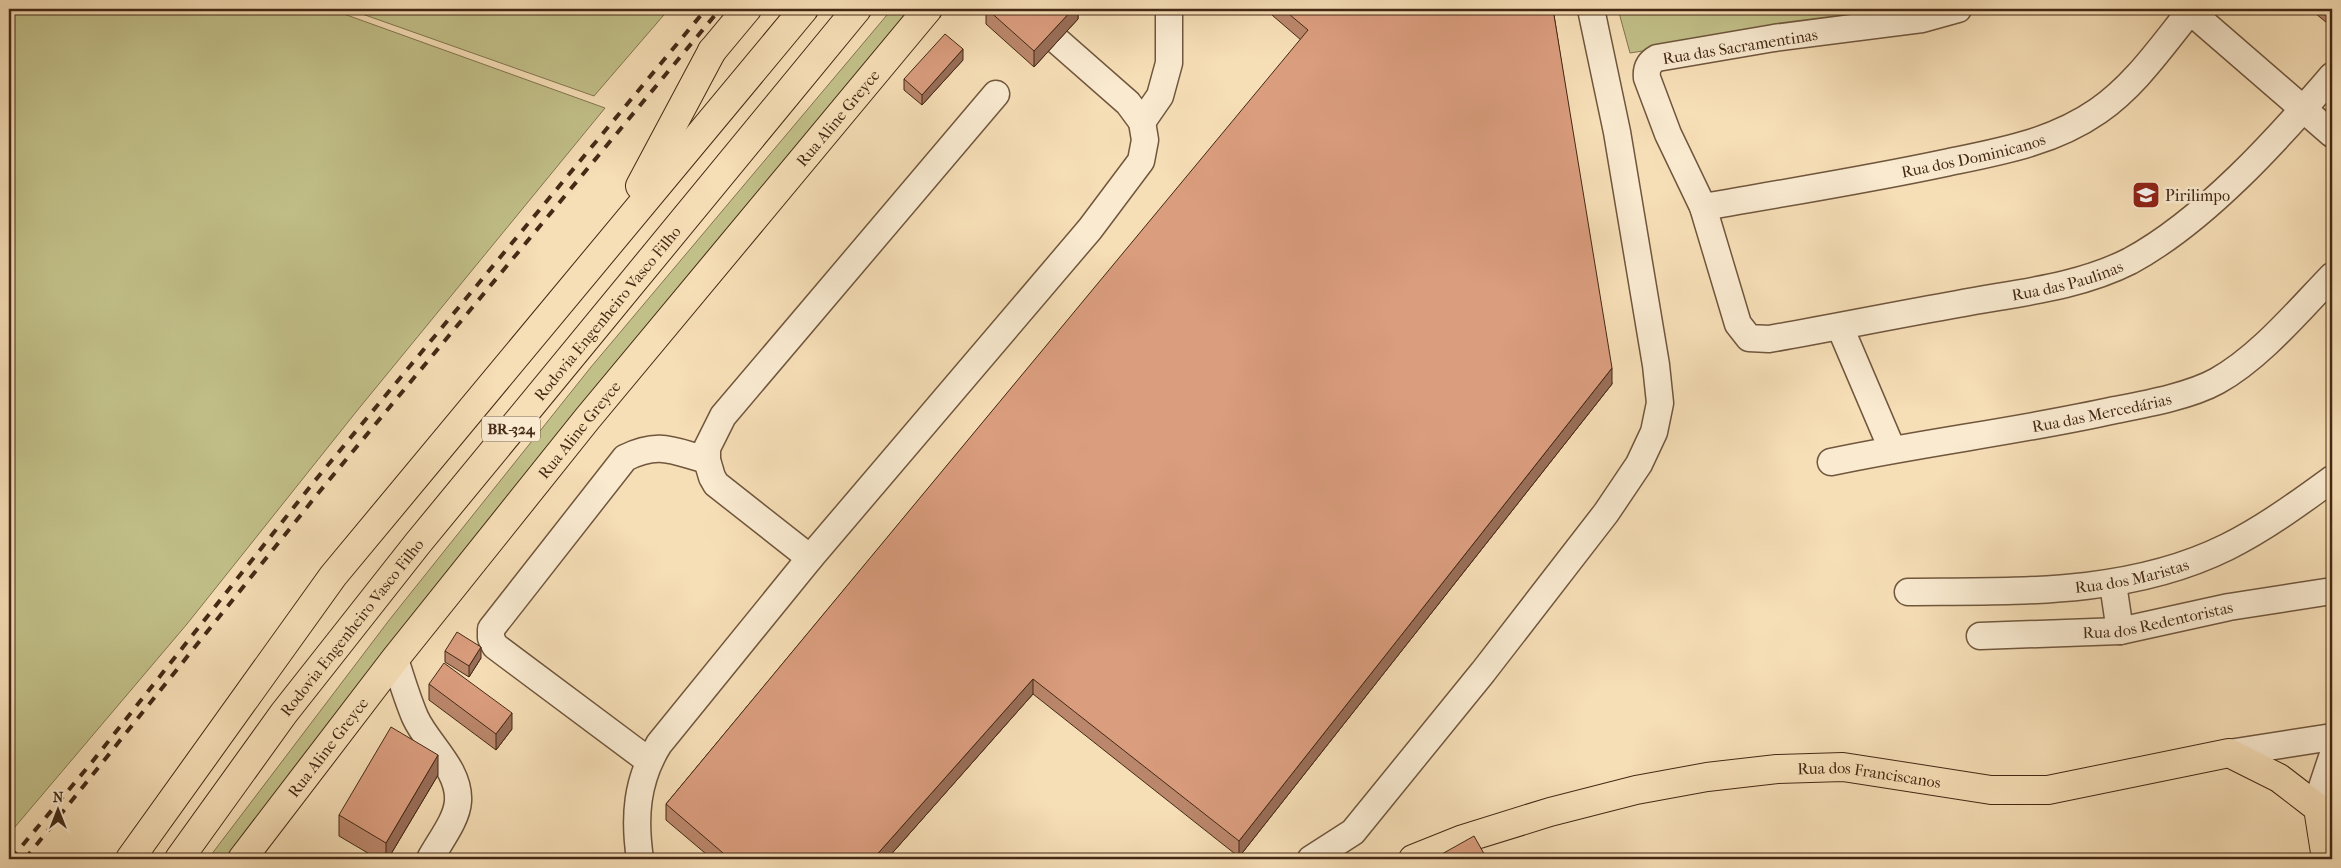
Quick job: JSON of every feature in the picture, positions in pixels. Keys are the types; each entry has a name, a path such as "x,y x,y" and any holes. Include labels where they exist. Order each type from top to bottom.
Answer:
{"main road":[{"path":"601,252 648,172 712,51 747,9"},
{"name":"BR-324","path":"130,859 333,576 804,9"},
{"name":"Rodovia Engenheiro Vasco Filho","path":"179,859 284,713 412,551 857,9"},
{"name":"Rua Aline Greyce","path":"242,859 395,659 587,419 928,9"},
{"path":"2230,754 2279,778 2318,808 2326,859"},
{"name":"Rua dos Franciscanos","path":"1413,859 1463,839 1550,812 1636,790 1707,777 1778,769 1843,767 1991,790 2048,790 2230,754"}],"street":[{"path":"640,859 636,832 637,800 649,761 659,744 810,558 1096,222 1141,161 1145,140 1142,122 1128,103 1021,9"},
{"path":"1142,122 1160,96 1169,63 1168,9"},
{"path":"1311,859 1353,832 1470,687 1606,513 1639,464 1654,432 1660,403 1656,365 1617,132 1591,9"},
{"name":"Rua das Sacramentinas","path":"1738,324 1704,207 1668,134 1647,78 1646,70 1652,61 1774,38 1922,19 1958,9"},
{"path":"2191,10 2332,134"},
{"name":"Rua dos Dominicanos","path":"1704,207 1897,173 2018,147 2057,134 2098,111 2125,87 2163,48 2191,10"},
{"name":"Rua das Paulinas","path":"1738,324 1746,336 1752,339 1769,339 2042,289 2091,277 2128,262 2159,244 2186,223 2247,168 2304,109 2332,76"},
{"path":"810,558 716,484 707,460 711,438 723,416 996,94"},
{"name":"Rua das Mercedárias","path":"1831,462 1892,449 2072,420 2164,400 2216,381 2248,359 2332,276"},
{"path":"1840,327 1892,449"},
{"path":"649,761 495,646 491,638 491,629 625,458 640,450 654,447 707,460"},
{"name":"Rua dos Maristas","path":"1908,592 2013,591 2113,584 2157,574 2227,547 2270,523 2332,479"},
{"path":"2113,584 2120,631"},
{"path":"2013,591 2016,633"},
{"name":"Rua dos Redentoristas","path":"1980,636 2016,633 2120,631 2229,607 2332,591"},
{"path":"395,659 415,717 426,738 454,777 458,787 456,812 430,859"},
{"name":"Rua dos Franciscanos","path":"2230,754 2332,736"},
{"path":"2318,808 2322,787 2332,757"}],"shaded area":[{"path":"9,9 330,9 605,108 356,412 187,624 9,834"},
{"path":"348,9 669,9 594,96"},
{"path":"892,9 916,9 487,521 231,859 208,859 390,619 591,367"},
{"path":"1618,9 1913,9 1630,53"}],"building":[{"path":"987,9 1073,9 1034,51"},
{"path":"1283,9 1553,9 1612,368 1239,841 1033,679 873,859 730,859 666,804 1308,30"},
{"path":"2323,9 2332,9 2332,16"},
{"path":"945,34 963,49 922,95 904,79"},
{"path":"457,632 481,647 469,666 445,651"},
{"path":"444,663 512,713 496,734 429,684"},
{"path":"391,727 438,755 386,843 339,815"},
{"path":"1474,836 1487,859 1433,859"}],"railway":[{"path":"11,859 92,762 313,483 706,9"},
{"path":"25,859 320,491 720,9"}],"place":[{"name":"Pirilimpo","path":"2146,195"}]}
